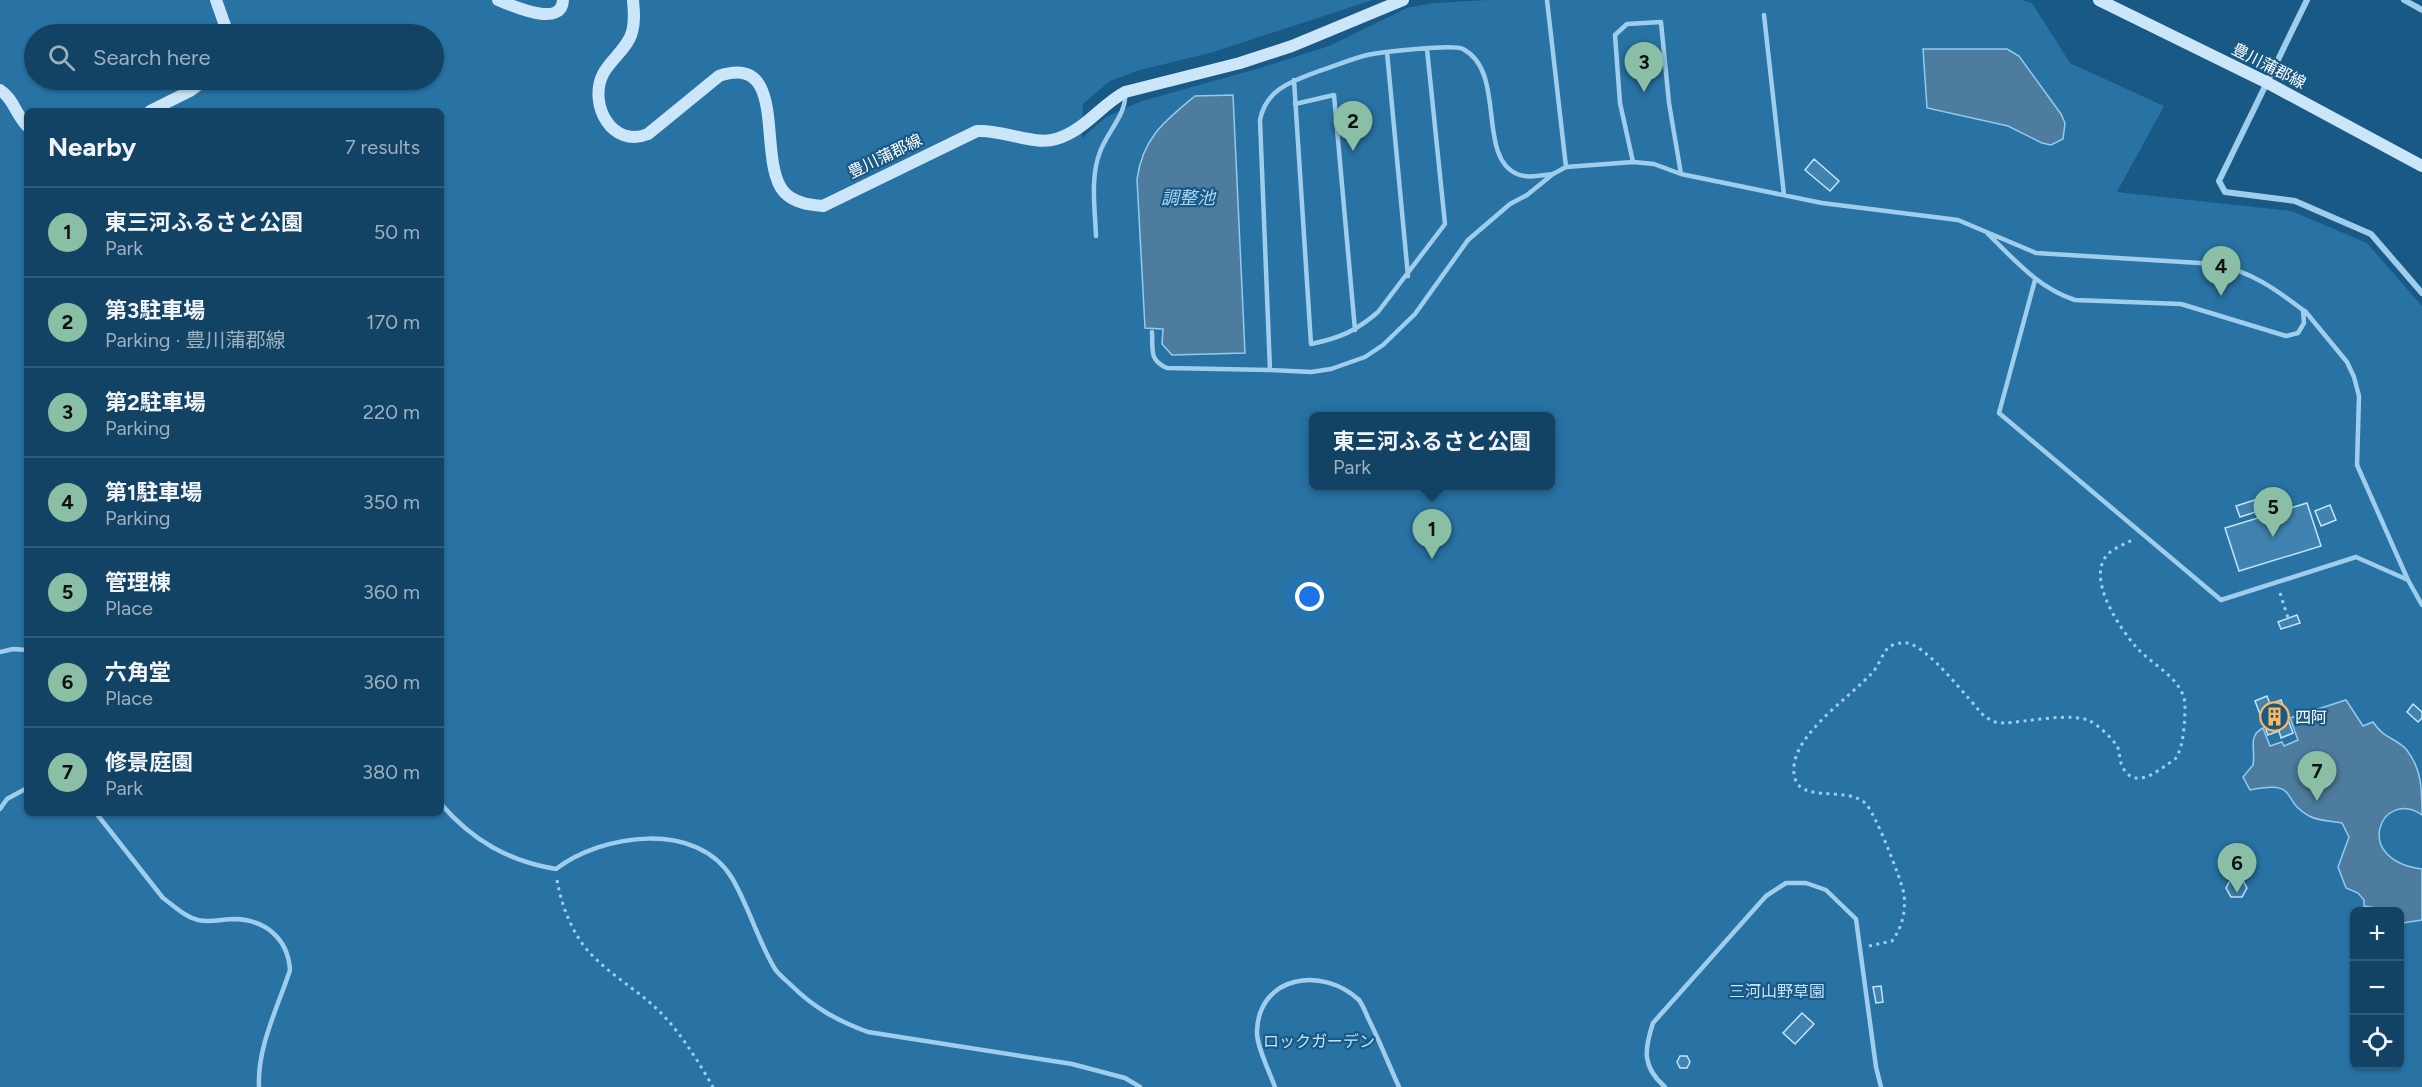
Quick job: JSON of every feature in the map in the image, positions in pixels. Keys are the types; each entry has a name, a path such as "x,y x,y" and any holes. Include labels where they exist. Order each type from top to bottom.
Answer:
{"main road":[{"path":"216,0 224,24"},
{"path":"498,0 526,12 545,14 557,11 563,4 563,0"},
{"name":"豊川蒲郡線","path":"633,0 632,35 603,74 597,94 603,115 614,130 624,137 638,138 648,134 719,76 730,72 751,76 757,80 765,93 773,169 784,192 797,201 823,206 977,131 992,130 1028,138 1055,140 1077,129 1103,110 1111,99 1125,92 1240,63 1292,46 1403,0"},
{"name":"豊川蒲郡線","path":"2099,0 2266,82 2422,166"},
{"path":"0,90 8,95 24,123"},
{"path":"156,108 191,90"}],"street":[{"path":"2307,0 2219,181 2225,192 2295,201 2371,234 2422,293"},
{"path":"2404,0 2422,10"}],"lane":[{"path":"1546,0 1566,167"},
{"path":"1764,15 1784,195"},
{"path":"1633,162 1620,103 1615,35 1627,24 1660,22 1681,174"},
{"path":"1270,370 1260,120 1268,98 1294,80 1367,55 1462,48 1481,68 1487,85 1498,153 1505,166 1519,174 1534,177 1554,174"},
{"path":"1294,80 1311,344 1339,338 1355,330 1378,312 1408,276 1445,224 1427,49"},
{"path":"1388,52 1408,276"},
{"path":"1096,236 1096,164 1100,151 1122,111 1126,101 1125,92"},
{"path":"1295,104 1334,95 1355,330"},
{"path":"1152,332 1153,358 1167,368 1311,372 1331,369 1365,357 1383,345 1415,314 1467,240 1510,204 1527,195 1566,167 1633,162 1654,164 1681,174 1822,203 1958,220 2036,254 2196,261 2231,268 2264,281 2304,310 2347,362 2360,396 2358,465 2408,580 2422,605"},
{"path":"1988,234 2035,280 2059,295 2074,300 2181,304 2286,336 2298,333 2304,323 2304,310"},
{"path":"2035,280 1999,413 2221,600 2356,557 2408,580"},
{"path":"0,652 24,650"},
{"path":"0,809 7,799 24,790"},
{"path":"444,807 459,824 483,843 508,856 556,869 573,856 597,848 642,839 664,838 705,850 732,878 776,970 806,1000 833,1017 868,1032 1072,1064 1125,1078 1140,1087"},
{"path":"98,816 164,898 176,908 199,921 235,919 258,922 282,942 289,956 290,970 261,1056 258,1072 259,1087"},
{"path":"1665,1087 1647,1065 1646,1044 1653,1023 1766,896 1786,883 1806,883 1826,890 1856,919 1876,1067 1881,1087"},
{"path":"1275,1087 1256,1033 1259,1013 1268,996 1283,986 1303,980 1322,980 1340,987 1360,1001 1399,1087"}],"path":[{"path":"1861,947 1892,941 1902,923 1904,894 1872,812 1864,802 1846,794 1813,793 1802,789 1796,781 1794,766 1798,750 1807,737 1874,672 1888,648 1896,644 1907,643 1927,654 1985,717 2004,723 2072,717 2090,721 2116,745 2121,765 2130,776 2136,779 2148,778 2175,759 2180,747 2185,706 2183,694 2179,686 2137,648 2123,629 2105,597 2100,580 2108,555 2141,534"},
{"path":"2277,583 2288,618"},
{"path":"556,869 560,899 570,922 583,942 597,960 660,1011 700,1064 713,1087"}],"green space":[{"path":"0,0 1373,0 1210,53 1140,70 1110,81 1083,104 1082,138 1106,117 1142,101 1329,46 1407,8 1433,3 1488,0 2022,0 2032,3 2070,63 2164,106 2117,192 2291,211 2367,243 2422,306 2422,1087 0,1087"}],"water":[{"path":"1923,49 2007,49 2019,56 2061,114 2065,123 2063,139 2051,145 2042,143 2008,126 1927,108"},
{"name":"調整池","path":"1233,95 1245,353 1172,355 1162,344 1163,329 1145,328 1137,179 1140,164 1144,152 1157,131 1195,96"},
{"path":"2346,700 2363,726 2373,722 2381,732 2406,749 2418,772 2422,815 2408,809 2395,810 2385,817 2380,828 2380,841 2386,853 2400,863 2422,869 2422,920 2404,923 2404,907 2364,906 2364,900 2358,893 2346,888 2338,867 2349,837 2342,823 2309,816 2294,804 2283,790 2266,788 2250,790 2243,777 2253,765 2255,735 2263,728 2270,746 2282,742 2284,746 2298,740 2290,718"}],"building":[{"path":"1814,159 1839,181 1830,191 1805,170"},
{"path":"2261,498 2265,509 2240,517 2236,506"},
{"path":"2307,503 2321,546 2239,571 2225,528"},
{"path":"2330,505 2336,520 2321,526 2315,511"},
{"path":"2297,615 2300,623 2281,629 2278,622"},
{"name":"四阿","path":"2267,696 2270,704 2281,700 2293,733 2281,738 2279,731 2268,735 2255,701"},
{"path":"2413,704 2422,712 2422,718 2418,722 2407,712"},
{"path":"2231,879 2242,879 2247,888 2242,897 2231,897 2226,888"},
{"path":"1881,986 1883,1002 1876,1003 1873,987"},
{"path":"1802,1013 1814,1024 1795,1044 1783,1033"},
{"path":"1680,1056 1687,1056 1690,1062 1687,1068 1680,1068 1677,1062"}],"place":[{"name":"第2駐車場","path":"1644,92"},
{"name":"第3駐車場","path":"1353,151"},
{"name":"第1駐車場","path":"2221,296"},
{"name":"管理棟","path":"2273,537"},
{"name":"東三河ふるさと公園","path":"1432,559"},
{"name":"四阿","path":"2274,717"},
{"name":"修景庭園","path":"2317,801"},
{"name":"六角堂","path":"2237,893"}],"park label":[{"name":"三河山野草園","path":"1777,991"},
{"name":"ロックガーデン","path":"1319,1041"}]}
